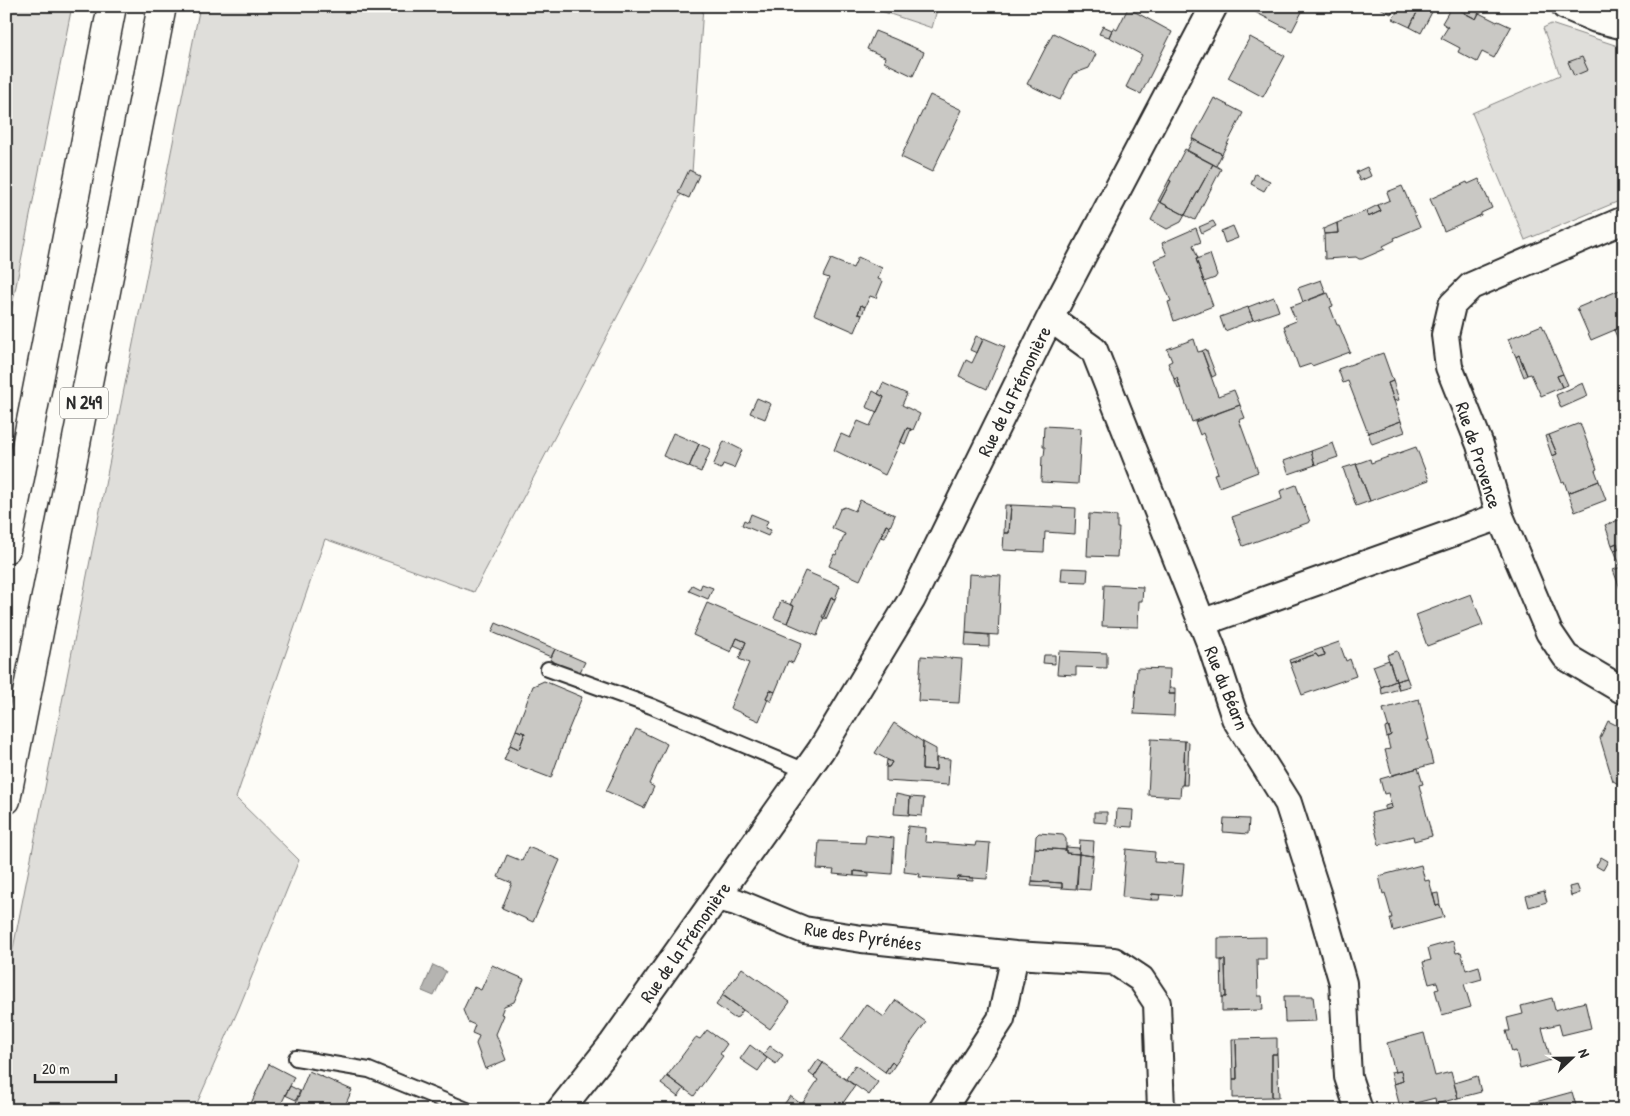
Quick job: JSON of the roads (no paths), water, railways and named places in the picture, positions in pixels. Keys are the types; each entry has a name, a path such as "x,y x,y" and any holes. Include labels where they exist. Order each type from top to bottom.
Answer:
{"highway":[{"name":"N 249","path":"6,549 112,6"},
{"name":"N 249","path":"6,800 162,6"}],"street":[{"name":"Rue de la Frémonière","path":"560,1110 613,1043 821,750 912,599 1050,318 1214,6"},
{"path":"1565,6 1596,19 1624,26"},
{"name":"Rue de Provence","path":"1201,623 1500,516 1480,445 1449,367 1445,335 1452,305 1471,286 1624,220"},
{"name":"Rue du Béarn","path":"1050,318 1094,350 1212,648 1236,718 1288,803 1343,983 1348,1078 1359,1110"},
{"path":"1500,516 1549,632 1566,657 1624,691"},
{"name":"Rue des Pyrénées","path":"716,897 736,902 804,930 862,939 1014,955 1114,961 1141,978 1157,1003 1161,1110"},
{"path":"942,1110 1001,1019 1014,955"}],"lane":[{"path":"548,669 651,706 806,771"},
{"path":"296,1058 368,1070 468,1110"}]}
